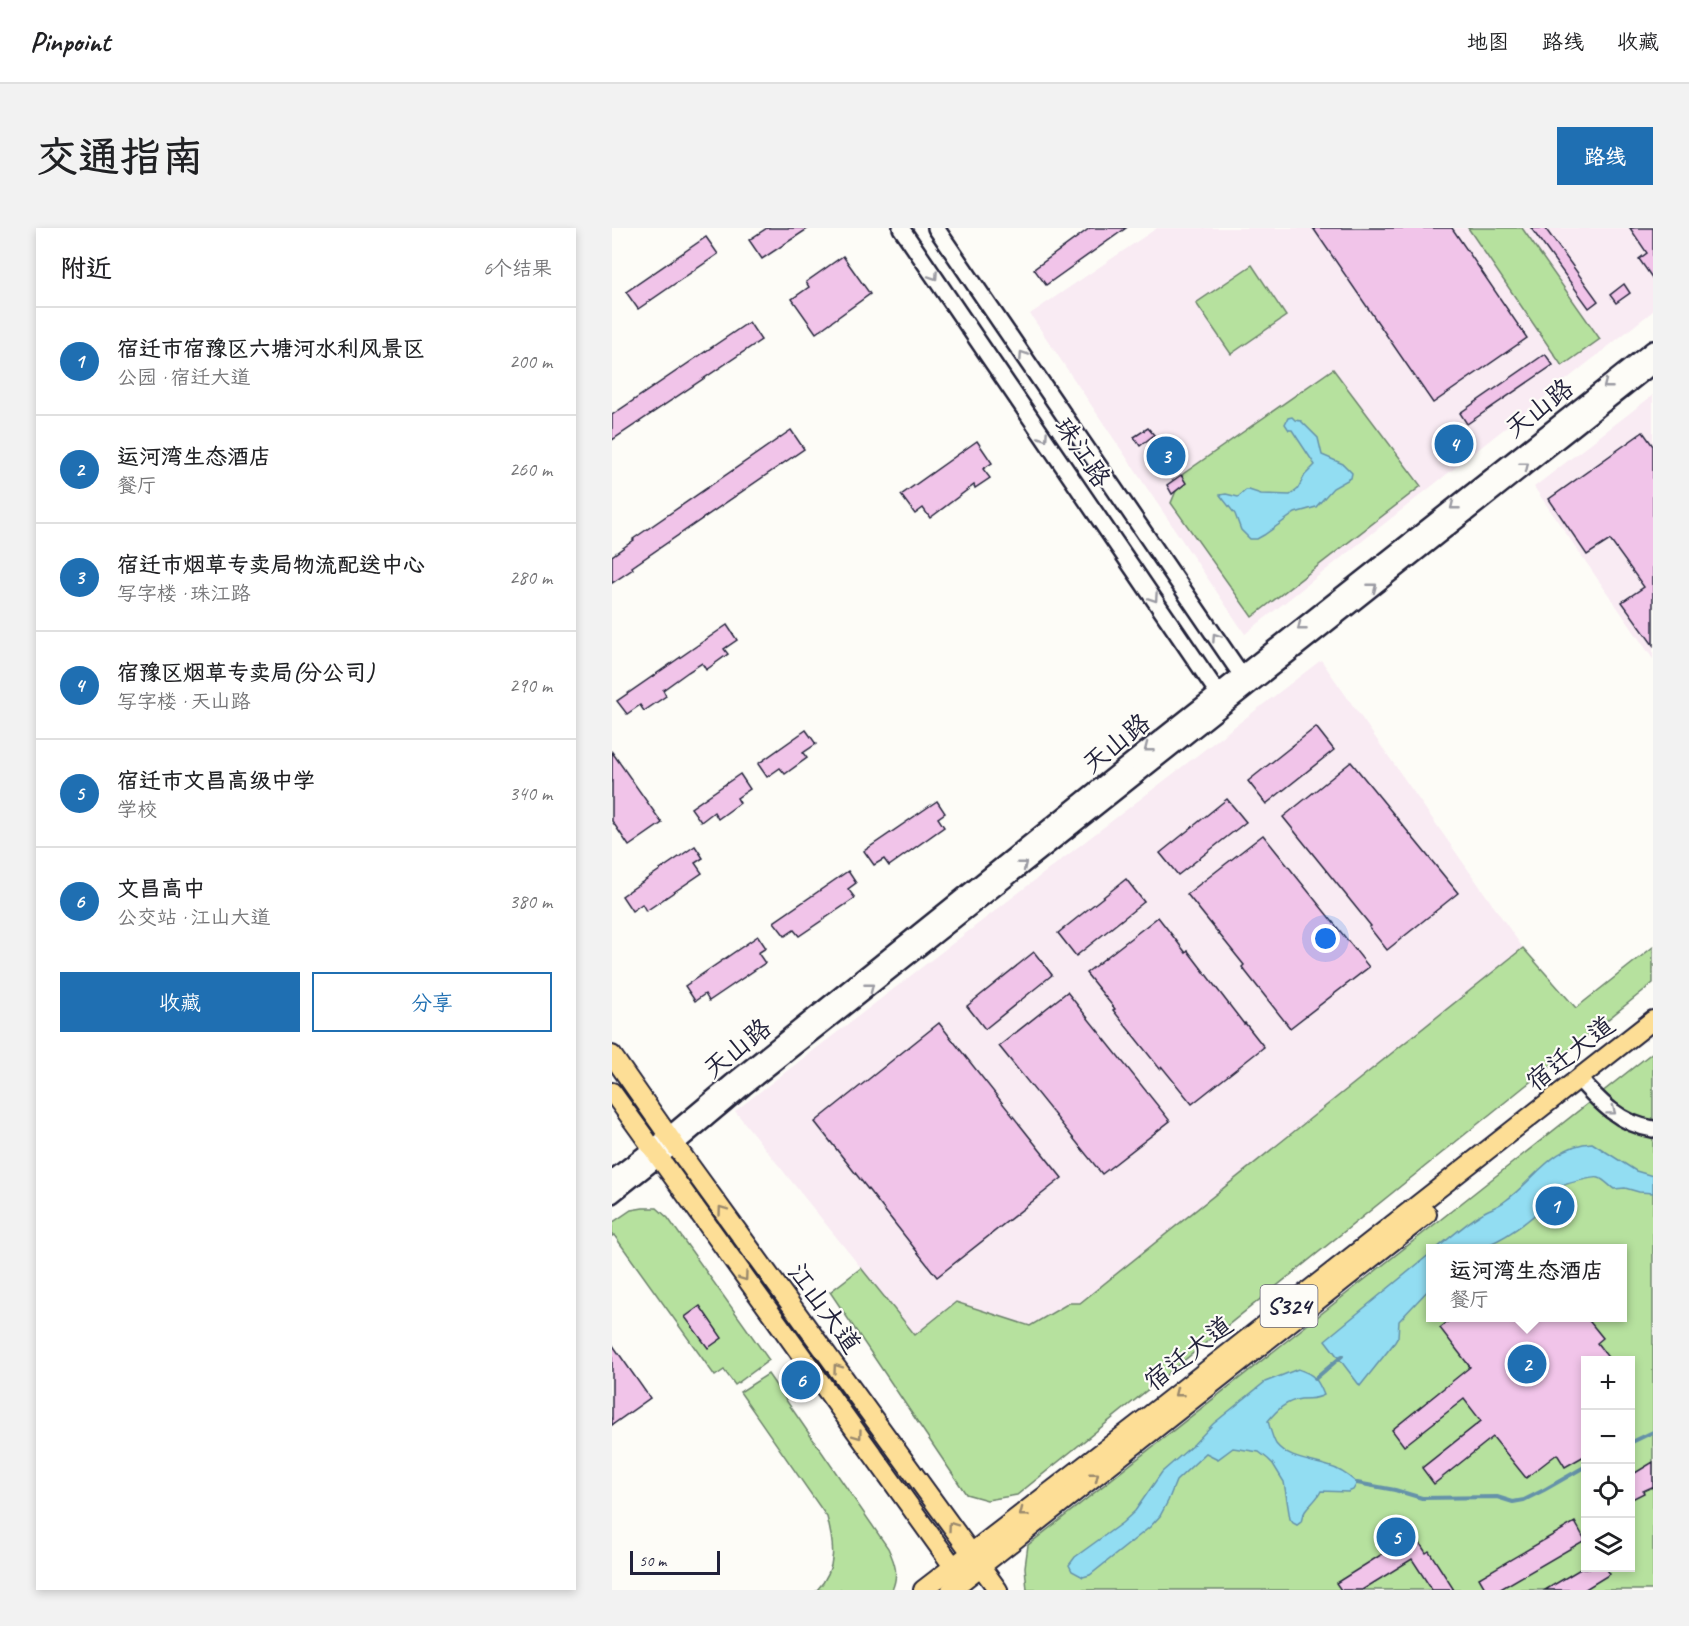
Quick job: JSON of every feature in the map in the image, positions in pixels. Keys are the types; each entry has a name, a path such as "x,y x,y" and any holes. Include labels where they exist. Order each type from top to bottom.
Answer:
{"main road":[{"name":"宿迁大道","path":"1583,1083 1653,1020"},
{"name":"宿迁大道","path":"923,1590 959,1582 976,1560 1141,1422 1583,1083 1653,1035"},
{"name":"江山大道","path":"612,1055 998,1590"},
{"name":"江山大道","path":"612,1092 959,1582"}],"street":[{"name":"珠江路","path":"901,228 1222,698"},
{"name":"珠江路","path":"936,228 1245,680"},
{"name":"天山路","path":"1245,680 1653,349"},
{"name":"天山路","path":"612,1195 672,1140 744,1087 1222,698 1653,365"},
{"path":"1583,1083 1600,1102 1626,1122 1653,1129"},
{"name":"天山路","path":"612,1179 655,1154"}],"shaded area":[{"path":"1157,228 1653,228 1653,311 1245,634 1030,314"},
{"path":"1653,395 1653,659 1534,487"},
{"path":"1321,660 1523,948 1080,1303 1069,1303 1030,1326 956,1302 915,1335 735,1111"}],"green space":[{"path":"1468,228 1522,228 1600,339 1562,366"},
{"path":"1252,265 1286,316 1231,354 1196,303"},
{"path":"1333,369 1421,486 1252,617 1171,503 1183,474"},
{"path":"1653,947 1653,983 1017,1495 987,1500 966,1494 830,1292 861,1268 915,1335 956,1302 1030,1326 1069,1303 1080,1303 1523,948 1576,1008"},
{"path":"1653,1052 1653,1590 1027,1590 1025,1567 1028,1545"},
{"path":"657,1208 668,1218 769,1360 735,1385 724,1370 715,1376 614,1235 612,1236 612,1223 631,1210"},
{"path":"768,1374 888,1548 895,1569 892,1590 817,1590 824,1582 831,1564 832,1546 827,1517 740,1392"}],"water":[{"path":"1292,417 1301,421 1318,438 1322,455 1343,464 1352,473 1351,478 1333,488 1316,507 1295,513 1264,535 1257,539 1250,539 1241,530 1235,514 1220,495 1238,497 1249,490 1261,494 1290,495 1297,490 1305,475 1315,465 1292,430 1289,430 1285,424 1288,418"},
{"path":"1592,1143 1636,1171 1653,1176 1653,1193 1625,1188 1614,1189 1599,1178 1567,1184 1560,1187 1533,1216 1490,1244 1442,1244 1475,1218 1505,1201 1544,1165 1578,1145"},
{"path":"1426,1257 1426,1292 1399,1321 1398,1337 1395,1342 1360,1386 1325,1340"},
{"path":"1298,1369 1315,1378 1324,1395 1296,1400 1278,1410 1268,1421 1276,1444 1287,1453 1300,1459 1332,1467 1344,1473 1357,1483 1353,1490 1348,1492 1321,1491 1297,1525 1290,1519 1284,1482 1268,1459 1259,1452 1233,1448 1218,1459 1206,1453 1176,1481 1160,1516 1150,1527 1090,1575 1083,1577 1072,1571 1069,1565 1075,1557 1135,1511 1162,1472 1213,1424 1265,1382"}],"building":[{"path":"767,228 809,228 762,259 749,240"},
{"path":"1090,228 1126,228 1046,285 1034,269"},
{"path":"1313,228 1452,228 1527,338 1433,403"},
{"path":"1531,228 1545,228 1598,301 1589,308"},
{"path":"1630,228 1653,228 1653,279 1639,259 1647,253"},
{"path":"706,237 718,254 638,309 626,292"},
{"path":"843,256 870,294 816,333 792,299 809,287 806,282"},
{"path":"1624,284 1630,293 1616,303 1610,295"},
{"path":"749,322 761,340 612,440 612,415"},
{"path":"1545,354 1553,365 1467,424 1460,413"},
{"path":"1148,428 1154,435 1140,446 1134,437"},
{"path":"791,430 804,449 612,583 612,556 633,539"},
{"path":"1643,432 1653,446 1653,645 1622,602 1644,587 1610,540 1587,555 1549,499"},
{"path":"1455,436 1464,448 1461,453 1456,453 1447,442"},
{"path":"977,441 992,463 983,469 990,478 975,488 974,485 930,518 923,508 915,514 901,495"},
{"path":"1181,475 1186,483 1172,494 1167,485"},
{"path":"727,625 737,640 724,649 728,654 706,670 702,663 688,672 663,690 666,696 644,711 640,705 627,714 617,701"},
{"path":"1316,727 1334,750 1266,804 1248,781"},
{"path":"806,730 816,744 803,753 807,758 785,774 780,768 767,777 758,764"},
{"path":"612,752 662,823 629,846 612,821"},
{"path":"1351,762 1458,893 1387,950 1369,927 1371,926 1283,817"},
{"path":"740,774 750,789 737,798 740,803 718,819 714,812 701,822 691,808"},
{"path":"1227,799 1246,822 1178,875 1160,853"},
{"path":"937,801 945,813 938,818 944,827 889,866 884,859 874,865 864,851"},
{"path":"1263,835 1369,967 1290,1028 1242,967 1244,965 1187,894"},
{"path":"695,846 703,858 695,863 702,873 646,911 642,904 632,911 622,896"},
{"path":"848,871 856,883 848,889 855,898 799,936 794,930 785,936 774,922"},
{"path":"1126,879 1144,902 1076,956 1058,933"},
{"path":"1158,917 1264,1047 1192,1104 1162,1067 1160,1069 1086,973"},
{"path":"758,936 766,948 758,953 765,963 709,1001 705,994 695,1001 685,986"},
{"path":"1034,952 1052,975 985,1029 967,1006"},
{"path":"1067,992 1170,1121 1102,1174 999,1046"},
{"path":"939,1023 1062,1178 937,1277 815,1122"},
{"path":"700,1306 722,1338 708,1348 685,1317"},
{"path":"1448,1322 1590,1322 1603,1338 1597,1343 1607,1356 1581,1356 1581,1458 1565,1467 1557,1454 1526,1478 1493,1437 1434,1484 1422,1468 1481,1421 1464,1399 1404,1446 1392,1430 1470,1367 1440,1328"},
{"path":"612,1344 650,1398 612,1425"},
{"path":"1653,1462 1653,1489 1652,1487 1643,1491 1644,1493 1635,1498 1635,1473"},
{"path":"1575,1522 1581,1533 1581,1542 1499,1590 1486,1590 1479,1578"},
{"path":"1414,1534 1426,1553 1429,1551 1454,1590 1432,1590 1412,1559 1362,1590 1341,1590 1336,1583"},
{"path":"1581,1569 1581,1572 1609,1572 1610,1574 1584,1590 1545,1590"}],"waterway":[{"path":"1315,1379 1342,1356"},
{"path":"1635,1441 1653,1432"},
{"path":"1357,1483 1422,1498 1497,1497 1513,1502 1524,1500 1581,1469"}],"place":[{"name":"宿豫区烟草专卖局(分公司)","path":"1454,444"},
{"name":"宿迁市烟草专卖局物流配送中心","path":"1166,456"},
{"name":"宿迁市宿豫区六塘河水利风景区","path":"1555,1206"},
{"name":"运河湾生态酒店","path":"1527,1364"},
{"name":"文昌高中","path":"801,1380"},
{"name":"宿迁市文昌高级中学","path":"1396,1537"}]}
